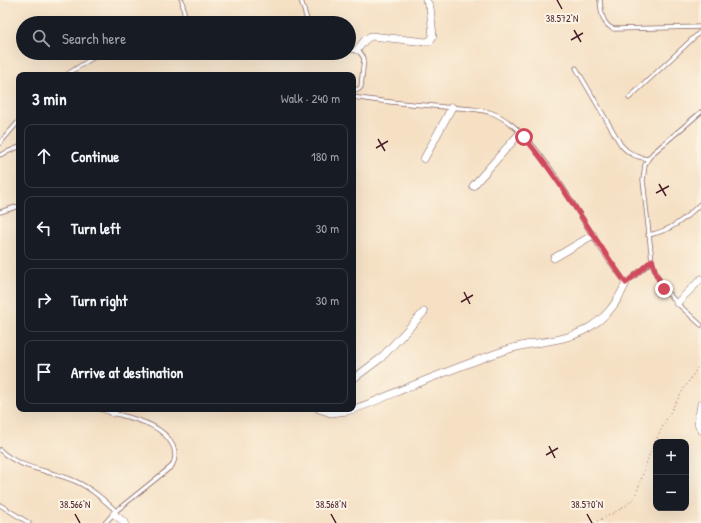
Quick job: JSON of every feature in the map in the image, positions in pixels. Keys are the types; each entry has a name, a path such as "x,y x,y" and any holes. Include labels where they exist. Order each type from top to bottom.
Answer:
{"street":[{"path":"358,50 365,40 371,36 426,42 430,40 433,36 430,7 426,0"},
{"path":"424,159 452,107"},
{"path":"473,186 520,133"},
{"path":"554,258 593,235"},
{"path":"677,303 701,279"},
{"path":"356,407 456,368 513,348 566,338 574,335 595,324 607,314 616,304 626,283"},
{"path":"356,378 381,358 424,312"},
{"path":"701,404 698,423 701,430"},
{"path":"328,412 339,412"},
{"path":"115,513 125,523"}],"lane":[{"path":"182,0 186,16"},
{"path":"301,0 306,16"},
{"path":"600,0 604,22 608,27 614,29 701,27"},
{"path":"629,98 701,31"},
{"path":"356,89 360,88 362,76 363,56 358,50"},
{"path":"71,72 89,60"},
{"path":"576,68 621,145 633,156 648,159"},
{"path":"356,97 483,111 504,120 520,133 540,155 626,283 652,260"},
{"path":"701,112 666,141 648,159 643,180 652,260 660,282 677,303 701,325"},
{"path":"0,144 16,125"},
{"path":"0,155 16,148"},
{"path":"648,235 673,227 689,215 701,203"},
{"path":"0,212 16,207"},
{"path":"105,523 172,466 175,462 176,456 172,443 160,431 146,423 117,412"},
{"path":"0,450 19,463 75,481 85,486 94,492 115,513"},
{"path":"0,505 29,523"}],"path":[{"path":"594,523 626,504 634,497 650,454 665,422 680,394 701,363"}],"route":[{"path":"524,137 540,155 626,283 652,260 656,274 664,289"}]}
